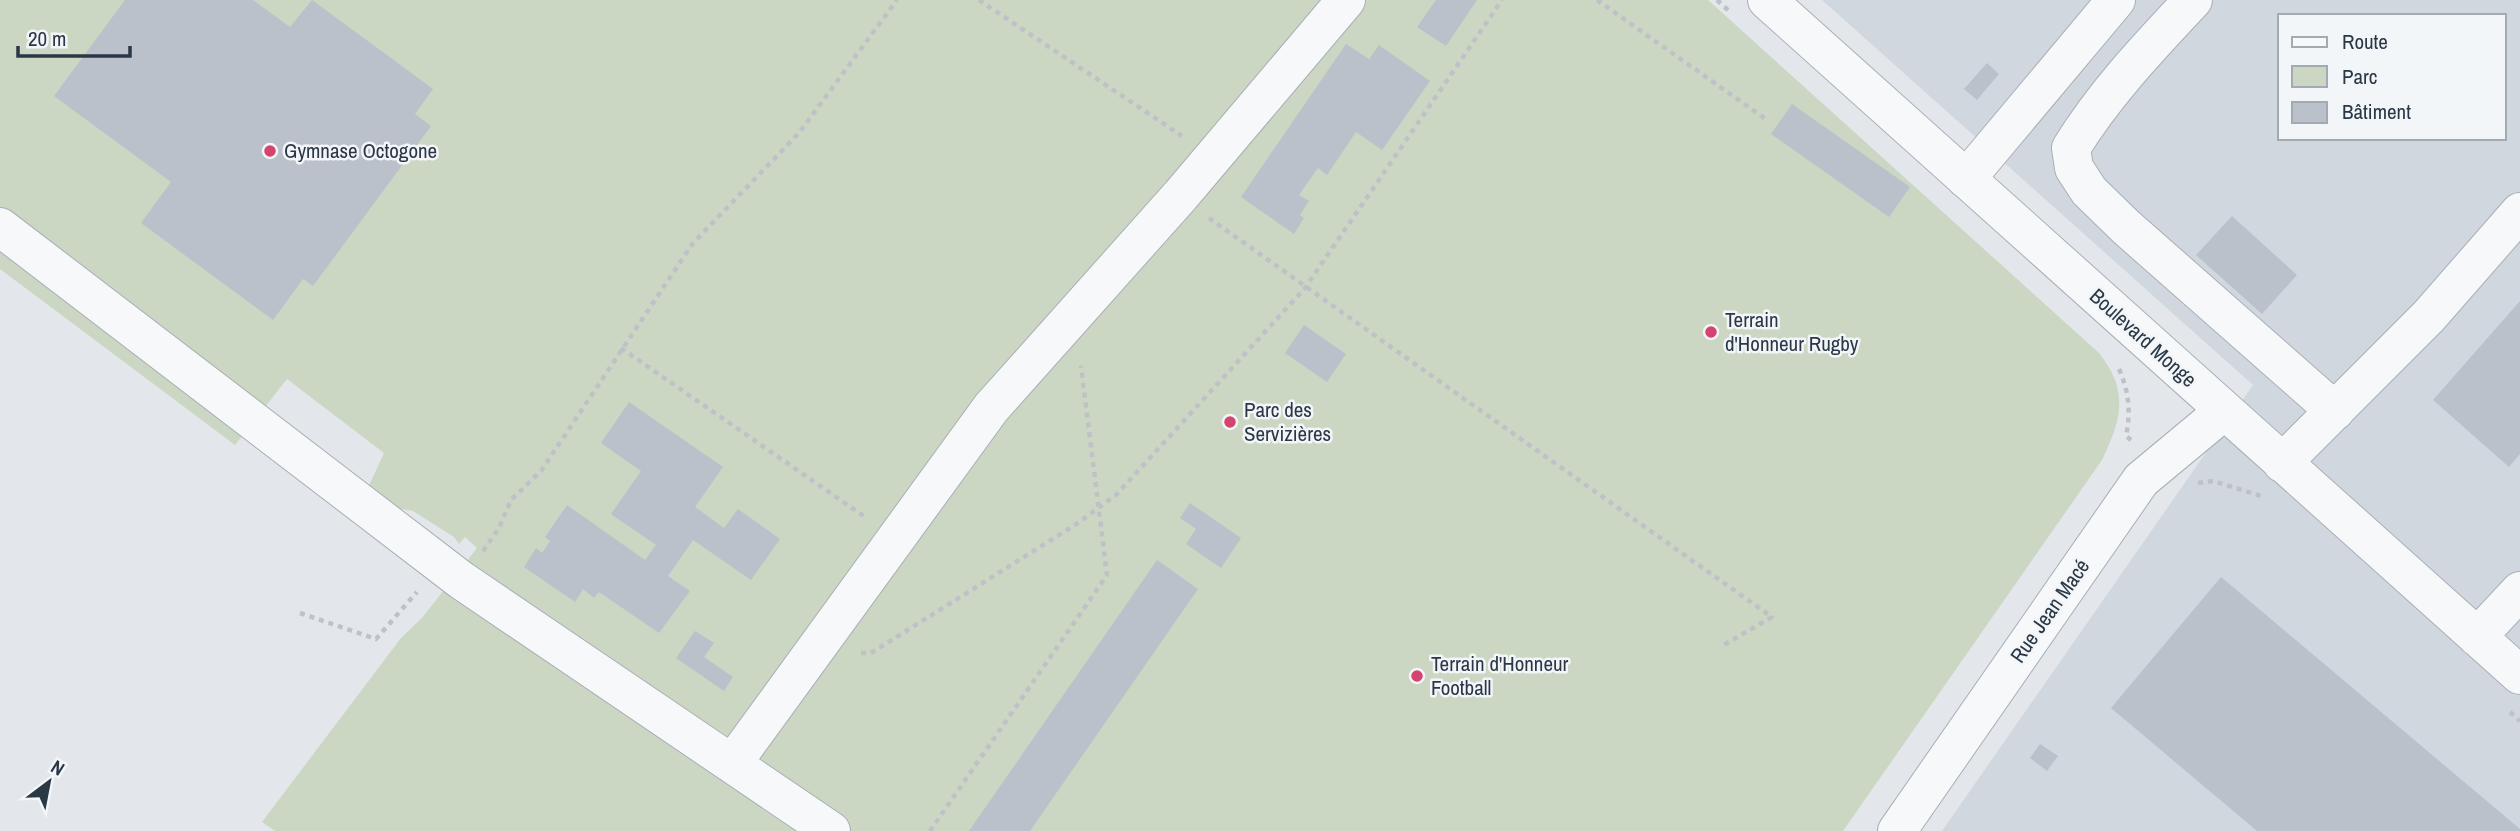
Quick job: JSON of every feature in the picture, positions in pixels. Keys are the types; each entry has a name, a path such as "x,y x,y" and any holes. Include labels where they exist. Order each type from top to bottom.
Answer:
{"street":[{"path":"732,764 990,408 1181,195 1346,0"},
{"name":"Boulevard Monge","path":"1767,0 2520,676"},
{"path":"1966,179 2116,0"},
{"path":"2193,0 2092,113 2071,148 2074,168 2090,191 2126,227 2335,411"},
{"path":"2282,463 2429,316 2520,212"},
{"path":"0,227 451,573 831,831"},
{"name":"Rue Jean Macé","path":"1897,831 2141,480 2224,411"},
{"path":"2477,637 2520,591"}],"path":[{"path":"300,613 376,639 499,528 511,500 541,471 693,243 799,133 897,0"},
{"path":"979,0 1214,157"},
{"path":"809,657 871,653 1116,495 1305,288 1502,0"},
{"path":"1597,0 1767,120"},
{"path":"1181,195 1223,230 1772,617 1720,647"},
{"path":"930,831 1107,575 1076,312"},
{"path":"621,348 895,538"}],"shaded area":[{"path":"1822,0 2520,0 2520,831 1942,831 2253,385"}],"green space":[{"name":"Parc des Servizières","path":"0,0 1708,0 2099,353 2115,380 2118,418 2102,460 1843,831 275,831 262,822 401,638 422,618 477,548 465,537 459,544 454,537 413,511 389,507 366,492 384,453 287,379 235,445 0,269"}],"building":[{"name":"Gymnase Octogone","path":"125,0 253,0 290,27 312,0 433,89 415,114 431,126 313,286 303,279 273,320 141,223 171,182 54,96"},
{"path":"1436,0 1477,0 1446,46 1417,27"},
{"path":"1346,44 1369,59 1379,45 1430,81 1382,150 1356,132 1327,175 1318,168 1299,195 1309,201 1300,215 1304,218 1294,234 1241,197"},
{"path":"1987,63 1999,74 1977,100 1964,89"},
{"path":"1792,104 1910,187 1889,217 1771,134"},
{"path":"2232,216 2297,275 2262,314 2196,255"},
{"path":"2520,301 2520,454 2509,467 2433,400"},
{"path":"1304,325 1346,354 1327,382 1285,353"},
{"path":"629,402 723,467 695,507 724,528 738,509 780,539 751,580 693,540 668,576 690,591 659,633 599,592 594,598 583,589 575,602 524,567 536,548 542,553 550,541 545,537 567,505 645,560 656,545 611,514 641,471 601,443"},
{"path":"1190,503 1241,538 1221,568 1186,544 1196,529 1180,518"},
{"path":"1157,560 1198,589 1030,831 969,831"},
{"path":"2221,577 2520,831 2257,831 2111,708"},
{"path":"695,631 714,643 704,657 733,677 724,691 676,658"},
{"path":"2040,744 2058,756 2047,771 2030,758"}],"place":[{"name":"Gymnase Octogone","path":"270,151"},
{"name":"Terrain d'Honneur Rugby","path":"1711,332"},
{"name":"Parc des Servizières","path":"1230,422"},
{"name":"Terrain d'Honneur Football","path":"1417,676"}]}
